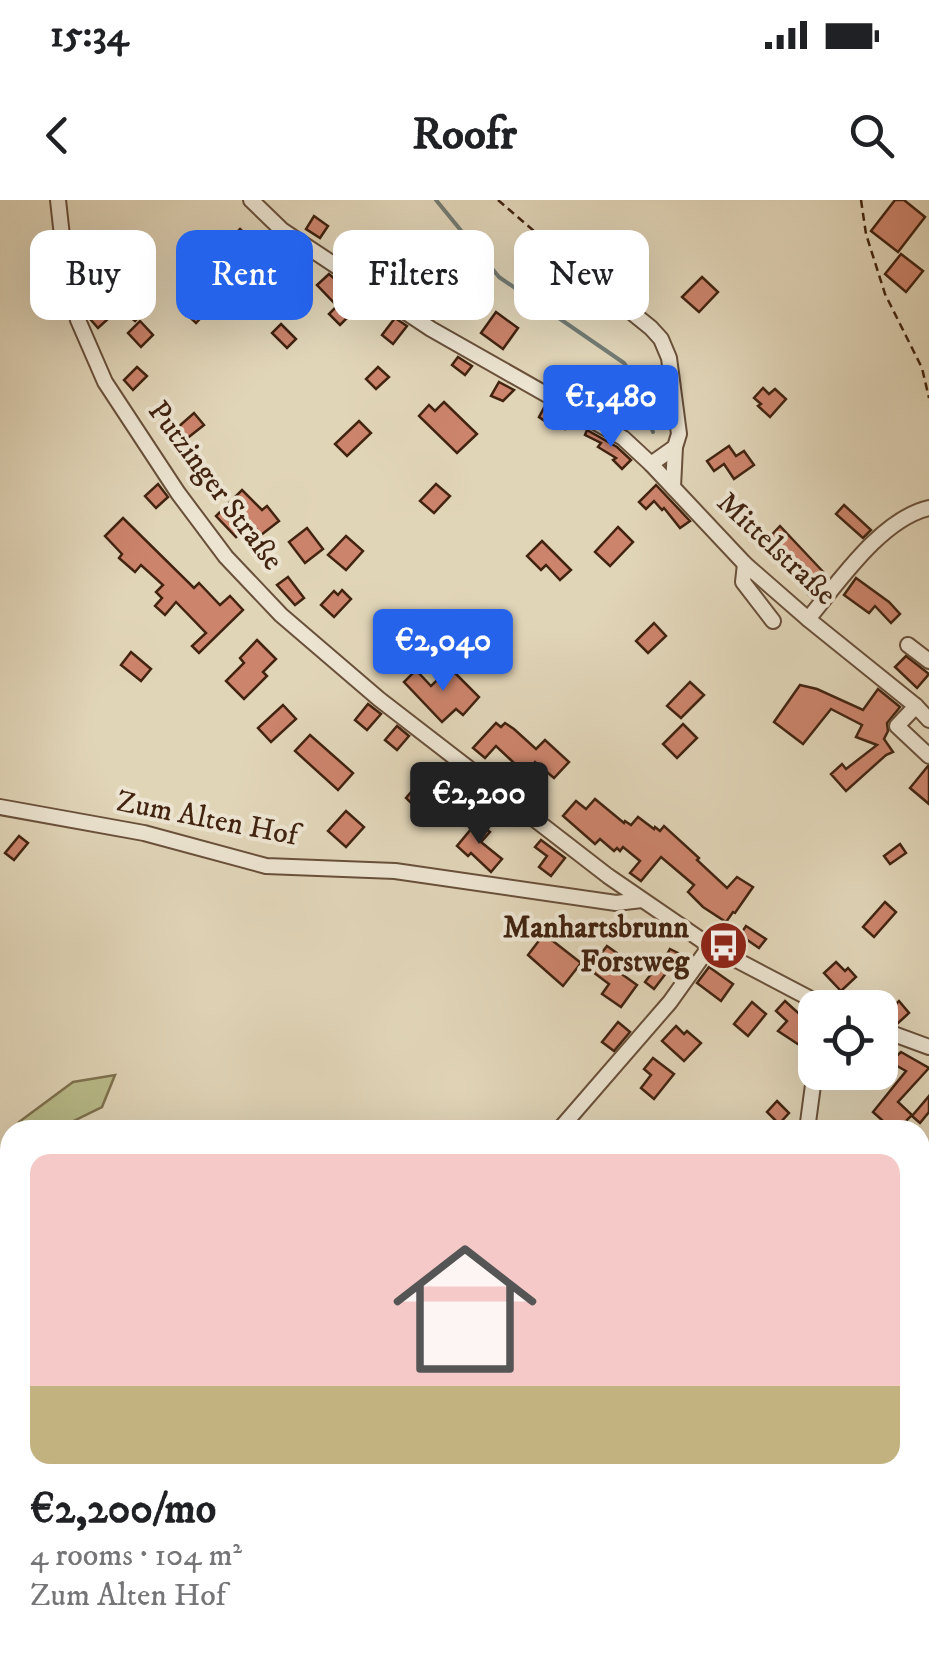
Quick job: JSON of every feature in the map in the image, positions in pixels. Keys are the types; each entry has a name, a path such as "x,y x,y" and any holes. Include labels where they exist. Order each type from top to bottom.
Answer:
{"street":[{"name":"Putzinger Straße","path":"58,200 66,272 78,320 105,382 178,493 226,557 281,614 379,698 642,900 710,946 798,992"},
{"name":"Mittelstraße","path":"250,200 282,230 432,329 623,438 745,564 925,713 898,726 929,756"},
{"path":"641,320 660,339 669,358 679,434 673,487"},
{"path":"651,464 675,448"},
{"path":"808,619 883,534 901,518 929,508"},
{"path":"745,564 743,582 773,621"},
{"path":"908,645 929,661"},
{"name":"Zum Alten Hof","path":"0,807 144,833 266,866 395,871 616,903 642,900"},
{"path":"568,1120 670,1002 710,946"},
{"path":"898,1035 929,1048"},
{"path":"808,1120 812,1090"}],"path":[{"path":"498,200 533,230"},
{"path":"862,200 866,234 886,294 922,368 929,398"}],"green space":[{"path":"115,1075 102,1107 75,1120 22,1120 73,1082"}],"building":[{"path":"895,200 904,200 925,217 898,252 871,231"},
{"path":"314,216 328,226 320,238 306,229"},
{"path":"901,254 923,271 906,292 885,274"},
{"path":"329,274 333,278 333,302 317,285"},
{"path":"702,277 718,292 699,312 682,297"},
{"path":"496,312 518,328 503,349 481,333 494,320"},
{"path":"91,320 107,320 98,328"},
{"path":"393,320 407,326 393,344 382,335"},
{"path":"140,321 153,335 141,347 128,333"},
{"path":"281,324 296,339 287,348 272,333"},
{"path":"458,357 472,366 465,375 452,365"},
{"path":"137,367 147,376 133,390 124,380"},
{"path":"378,367 389,377 376,389 366,379"},
{"path":"499,382 514,390 503,401 491,396"},
{"path":"763,388 769,394 775,389 786,399 770,417 754,398"},
{"path":"444,402 477,434 457,453 419,416 429,405 435,411"},
{"path":"545,406 569,420 565,429 539,417"},
{"path":"194,413 204,425 185,440 176,429"},
{"path":"359,421 371,433 347,456 335,444"},
{"path":"587,430 631,460 622,469 613,460 616,458 598,447 601,443 585,435"},
{"path":"729,446 736,456 744,451 754,465 734,479 724,464 714,471 707,461"},
{"path":"158,484 168,497 156,508 145,496"},
{"path":"436,484 450,496 434,513 420,501"},
{"path":"656,485 690,521 680,528 654,501 646,509 639,502"},
{"path":"242,490 262,510 267,506 279,521 261,535 252,524 236,537 216,516"},
{"path":"844,505 871,530 863,538 836,514"},
{"path":"123,518 194,588 199,583 220,605 230,596 243,610 199,653 192,646 206,633 176,602 165,615 155,606 162,598 156,592 163,585 141,565 135,572 119,558 122,554 105,536"},
{"path":"780,526 828,577 812,598 804,590 810,584 766,541"},
{"path":"618,527 633,542 610,566 595,552"},
{"path":"307,528 323,549 305,563 289,542"},
{"path":"346,536 363,551 346,570 328,555"},
{"path":"542,541 571,570 560,580 546,565 541,570 527,556"},
{"path":"288,577 304,598 295,605 277,585"},
{"path":"856,578 900,614 891,623 875,606 869,613 844,595"},
{"path":"342,590 351,599 334,617 321,605 334,591 338,595"},
{"path":"654,623 666,636 648,653 636,641"},
{"path":"257,640 276,659 263,672 267,676 244,699 226,681 244,663 240,658"},
{"path":"131,652 151,669 141,681 121,665"},
{"path":"906,656 929,674 917,688 895,667"},
{"path":"450,668 479,697 463,715 456,709 442,722 404,682 416,670 431,686"},
{"path":"690,682 704,695 681,718 667,706"},
{"path":"800,685 863,710 878,689 900,707 887,723 884,739 893,752 846,791 831,774 842,764 846,769 877,745 856,737 862,725 831,709 803,744 774,722"},
{"path":"368,704 381,714 367,730 355,720"},
{"path":"283,705 296,719 271,742 258,728"},
{"path":"496,723 501,727 505,723 536,749 545,740 569,762 554,778 535,762 514,788 501,778 513,762 496,746 485,758 473,748"},
{"path":"683,724 697,738 677,758 663,744"},
{"path":"397,726 409,736 397,750 385,740"},
{"path":"310,735 353,773 338,790 295,751"},
{"path":"929,766 929,804 910,788"},
{"path":"418,784 446,812 434,825 406,798"},
{"path":"595,799 624,823 631,825 638,817 654,829 660,831 664,826 727,888 737,877 753,887 726,922 688,892 694,885 661,857 641,881 630,873 640,861 623,847 614,851 600,839 595,844 563,816 576,801 586,809"},
{"path":"346,811 364,827 346,847 328,831"},
{"path":"477,822 490,832 481,842 502,859 491,872 457,846"},
{"path":"19,836 28,843 14,860 5,853"},
{"path":"541,840 565,858 551,876 539,867 547,856 535,847"},
{"path":"900,844 906,853 890,864 884,856"},
{"path":"885,902 896,912 874,937 863,927"},
{"path":"746,926 766,939 759,948 740,935"},
{"path":"544,934 581,963 563,986 528,955"},
{"path":"607,946 621,956 612,967 637,985 621,1007 602,994 609,984 589,969"},
{"path":"670,949 686,957 677,972 670,968 654,989 645,982 655,969 658,971"},
{"path":"836,962 856,977 840,990 824,973"},
{"path":"709,967 733,984 721,1001 697,983"},
{"path":"785,1001 798,1013 798,1044 778,1031 787,1021 776,1011"},
{"path":"752,1002 766,1014 748,1036 734,1024"},
{"path":"898,1002 909,1013 898,1023"},
{"path":"618,1022 630,1032 614,1051 602,1042"},
{"path":"676,1026 701,1043 684,1061 662,1041"},
{"path":"901,1052 929,1068 898,1102 912,1115 907,1120 882,1120 873,1112 891,1090 898,1090 898,1081 906,1071 898,1066"},
{"path":"653,1058 674,1074 654,1099 641,1088 651,1075 644,1069"},
{"path":"929,1096 929,1112 922,1120 912,1116"},
{"path":"777,1101 789,1113 783,1120 775,1120 767,1112"}],"waterway":[{"path":"436,200 499,277 624,363 638,387 653,432"}],"place":[{"name":"Manhartsbrunn Forstweg","path":"724,945"}]}
